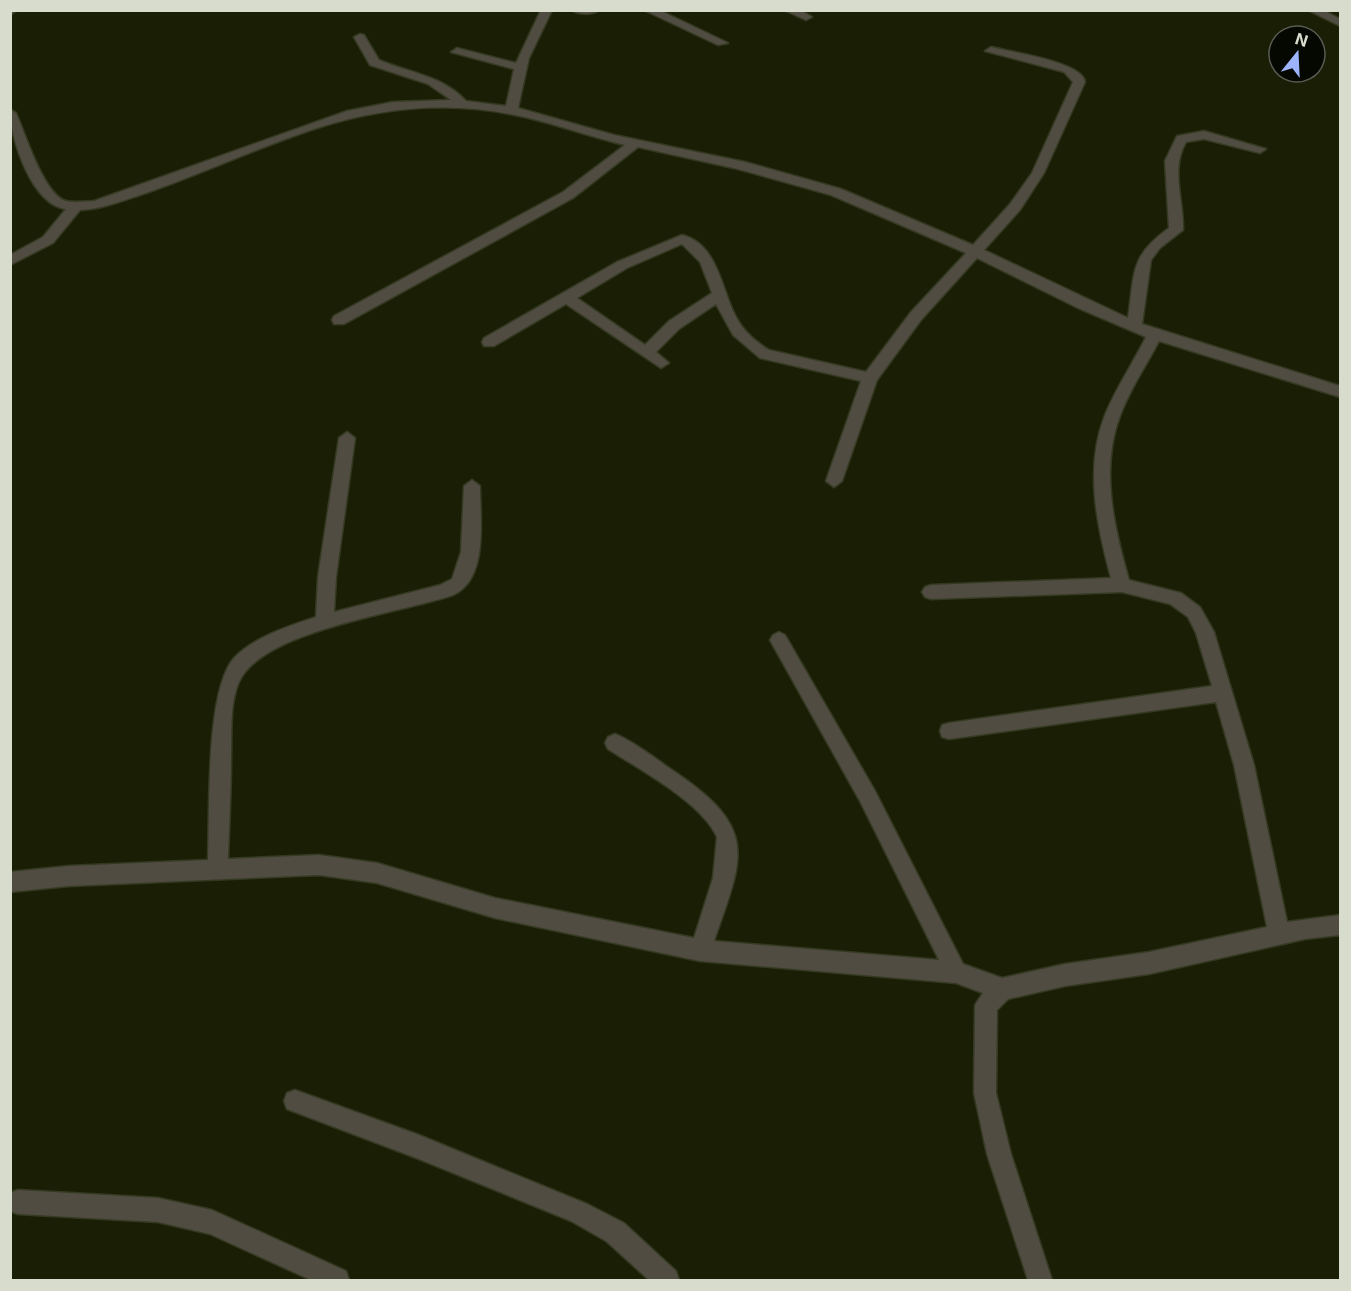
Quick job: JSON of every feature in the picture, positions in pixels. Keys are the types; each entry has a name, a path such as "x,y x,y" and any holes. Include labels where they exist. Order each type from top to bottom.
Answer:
{"street":[{"path":"511,110 520,67 532,34 547,10"},
{"path":"577,10 594,10"},
{"path":"649,10 722,43"},
{"path":"789,10 806,17"},
{"path":"1313,10 1341,23"},
{"path":"360,37 374,62 442,85 455,94 462,104"},
{"path":"834,481 870,378 916,316 1015,207 1038,173 1079,82 1079,78 1068,69 991,51"},
{"path":"456,52 520,67"},
{"path":"10,113 40,184 53,200 76,206 95,205 164,182 311,126 351,114 393,106 462,104 511,110 635,143 740,165 836,192 976,252 1083,305 1155,335 1296,376 1341,392"},
{"path":"1134,326 1147,252 1176,230 1169,177 1174,148 1181,139 1204,135 1260,149"},
{"path":"339,320 568,195 635,143"},
{"path":"10,261 48,240 76,206"},
{"path":"489,342 622,265 682,238 695,245 705,261 731,321 754,348 765,354 870,378"},
{"path":"646,353 674,325 719,295"},
{"path":"566,297 661,363"},
{"path":"1122,585 1105,513 1102,484 1104,453 1111,418 1155,335"},
{"path":"324,623 327,577 347,438"},
{"path":"218,869 224,717 231,678 249,655 296,632 458,584 466,571 471,537 472,486"},
{"path":"931,592 1122,585 1175,598 1194,612 1205,632 1244,765 1279,934"},
{"path":"779,640 868,797 956,972"},
{"path":"949,731 1223,693"},
{"path":"615,743 706,807 720,820 728,838 722,882 700,950"},
{"path":"11,883 69,876 319,865 377,873 495,908 700,950 956,972 1002,989"},
{"path":"1040,1281 999,1154 985,1093 986,1005 1002,989 1065,975 1149,963 1279,934 1341,925"},
{"path":"295,1101 420,1147 579,1212 615,1233 667,1281"},
{"path":"18,1202 158,1210 212,1222 337,1281"}]}
